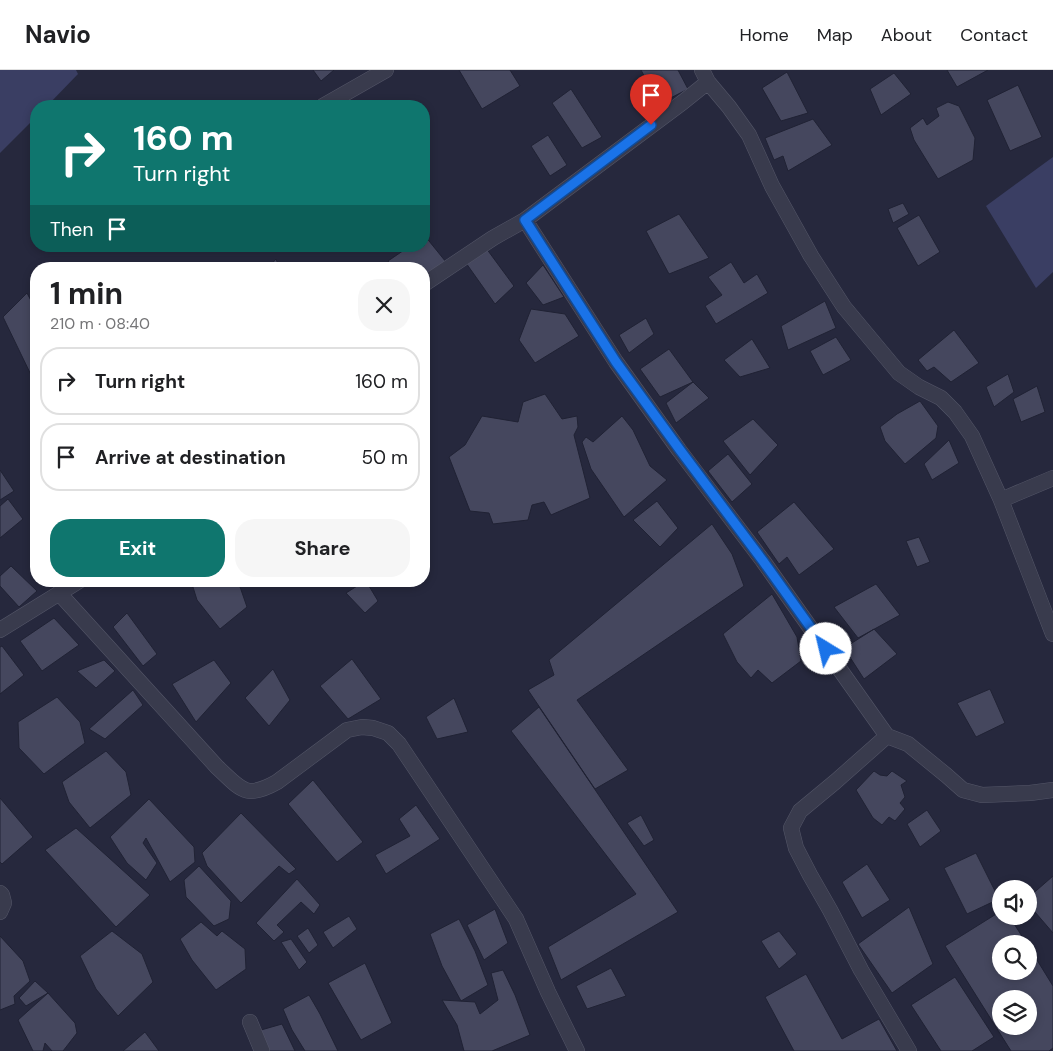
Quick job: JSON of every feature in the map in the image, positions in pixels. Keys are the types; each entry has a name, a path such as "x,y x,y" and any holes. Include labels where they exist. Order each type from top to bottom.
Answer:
{"street":[{"path":"334,100 386,70"},
{"path":"430,280 493,238 525,220 683,102 705,76 749,135 772,186 811,256 844,308 900,373 919,387 941,398 955,412 972,436 1001,500 1052,630"},
{"path":"525,220 616,362 763,561 887,736 908,744 964,790 982,795 1053,790"},
{"path":"1001,500 1053,478"},
{"path":"0,630 69,587"},
{"path":"59,593 217,767 245,791 254,792 277,782 347,730 362,727 388,733 399,744 516,919 548,992 577,1051"},
{"path":"887,736 800,811 791,828 796,848 810,876 909,1051"},
{"path":"0,893 4,903 0,912"},
{"path":"250,1022 262,1051"}],"water":[{"path":"0,70 76,70 78,74 53,100 30,100 30,123 0,153"},
{"path":"1053,157 1053,272 1036,288 986,206"}],"building":[{"path":"313,70 334,70 321,81"},
{"path":"459,70 510,70 520,86 482,109"},
{"path":"641,70 678,70 688,89 659,104"},
{"path":"947,70 988,70 957,87"},
{"path":"787,72 808,113 781,121 762,88"},
{"path":"894,73 911,94 881,115 870,89"},
{"path":"1018,85 1042,137 1010,151 987,100"},
{"path":"571,89 602,137 582,148 552,103"},
{"path":"948,102 959,106 975,138 973,160 938,179 914,140 910,128 923,118 927,125 939,116 936,108"},
{"path":"813,119 832,145 788,171 783,156 774,160 765,138"},
{"path":"548,135 567,165 550,176 531,146"},
{"path":"903,203 909,214 893,223 888,209"},
{"path":"679,214 709,258 669,274 646,231"},
{"path":"919,215 940,252 918,266 897,228"},
{"path":"430,242 446,262 430,272 430,262 388,261 401,252 430,252"},
{"path":"486,248 514,286 495,304 466,263"},
{"path":"731,262 744,283 757,274 768,293 716,324 705,306 722,295 708,277"},
{"path":"543,265 564,297 543,305 526,283"},
{"path":"27,293 30,299 30,373 3,317"},
{"path":"825,301 836,328 788,350 781,326"},
{"path":"531,309 565,314 579,336 535,363 519,340"},
{"path":"646,318 654,334 629,353 619,335"},
{"path":"954,330 979,363 951,382 934,367 927,371 918,360"},
{"path":"836,337 851,360 823,375 810,351"},
{"path":"752,339 770,368 740,377 724,360"},
{"path":"669,349 693,382 660,397 640,369"},
{"path":"1008,374 1014,392 994,407 986,387"},
{"path":"693,382 709,398 676,423 666,403"},
{"path":"1037,386 1045,412 1021,422 1013,399"},
{"path":"545,394 562,419 577,416 578,427 574,435 590,498 551,515 544,502 532,505 528,520 493,524 489,513 470,511 449,457 465,445 482,416 518,422 523,402"},
{"path":"920,401 938,426 936,438 905,464 885,441 880,427 897,414"},
{"path":"622,416 633,430 650,466 667,480 624,517 591,469 582,442 586,437 593,442"},
{"path":"753,419 778,445 750,475 723,441"},
{"path":"949,440 959,463 932,480 924,464"},
{"path":"728,454 752,484 732,502 708,471"},
{"path":"0,470 14,491 0,500"},
{"path":"8,499 23,519 0,538 0,506"},
{"path":"657,501 678,528 660,547 633,520"},
{"path":"794,502 834,549 799,575 787,557 779,564 757,532"},
{"path":"712,524 732,554 744,586 577,700 628,770 595,789 528,690 554,675 549,660"},
{"path":"919,537 930,562 917,567 906,541"},
{"path":"11,566 30,584 30,587 37,591 19,607 0,586 0,576"},
{"path":"876,584 900,615 858,638 834,607"},
{"path":"193,587 240,587 247,607 220,629 197,600"},
{"path":"356,587 370,587 378,601 365,613 346,593"},
{"path":"772,594 797,637 801,661 772,683 758,670 751,678 737,662 723,634"},
{"path":"127,613 157,654 143,666 113,627"},
{"path":"54,618 79,645 42,671 20,641"},
{"path":"874,629 897,654 864,679 844,648"},
{"path":"2,646 24,675 0,694 0,647"},
{"path":"352,659 381,699 348,719 320,686"},
{"path":"104,660 115,671 96,688 77,671"},
{"path":"214,660 231,683 196,722 172,684"},
{"path":"273,669 290,700 269,726 245,698"},
{"path":"990,689 1005,723 976,737 957,703"},
{"path":"133,690 143,705 105,739 89,729"},
{"path":"57,697 80,722 85,743 44,774 19,748 18,722"},
{"path":"454,698 468,732 437,739 426,717"},
{"path":"539,707 678,912 561,980 548,947 636,894 511,731"},
{"path":"106,751 126,772 131,795 90,828 69,802 62,782"},
{"path":"874,771 880,775 887,776 892,771 907,781 901,785 905,797 900,803 905,809 895,821 889,817 882,825 873,818 856,790"},
{"path":"313,780 363,842 337,862 288,804"},
{"path":"0,798 33,837 2,864 0,862"},
{"path":"149,799 194,847 195,862 170,882 146,838 143,843 157,863 146,880 127,863 110,837"},
{"path":"416,805 440,839 386,874 375,855 410,836 399,819"},
{"path":"927,810 941,831 920,847 907,824"},
{"path":"241,813 296,869 289,874 279,866 241,903 207,866 202,853"},
{"path":"641,815 654,840 644,846 627,823"},
{"path":"76,828 150,895 116,927 45,850"},
{"path":"976,853 992,885 992,902 967,914 944,868"},
{"path":"867,864 890,900 862,918 842,882"},
{"path":"199,866 231,901 229,919 214,926 186,897 184,880"},
{"path":"1053,876 1053,933 1037,914 1037,890"},
{"path":"297,879 320,905 314,914 301,902 277,925 284,932 274,941 256,923"},
{"path":"909,907 933,964 892,993 858,944"},
{"path":"495,909 508,943 484,960 467,925"},
{"path":"349,916 357,929 333,948 323,932"},
{"path":"992,917 992,925 1015,925 1021,935 992,935 992,980 1037,980 1037,960 1053,986 1053,1048 1049,1051 1011,1051 1001,1035 1037,1035 1037,990 992,990 992,1021 945,946"},
{"path":"459,919 475,951 488,985 461,1001 442,966 430,934"},
{"path":"201,922 217,936 222,931 245,949 246,969 216,990 192,960 180,939"},
{"path":"308,928 318,945 309,953 297,936"},
{"path":"112,931 142,954 153,982 118,1016 96,989 80,956"},
{"path":"779,931 797,954 779,969 761,941"},
{"path":"0,936 23,961 30,981 14,996 15,1004 0,1010"},
{"path":"291,939 307,962 299,970 281,942"},
{"path":"365,963 392,1023 361,1040 328,983"},
{"path":"611,968 626,996 587,1009 576,986"},
{"path":"503,970 530,1035 492,1051 464,1051 457,1025 442,1000 475,1002 480,1014 498,1000 491,973"},
{"path":"806,974 842,1039 879,1019 897,1051 794,1051 765,997"},
{"path":"955,977 994,1037 972,1051 941,1051 911,1005"},
{"path":"35,981 48,993 26,1006 19,998"},
{"path":"48,993 75,1023 77,1033 63,1051 52,1051 45,1043 43,1051 33,1051 18,1020"},
{"path":"309,995 338,1051 305,1051 292,1030 283,1009"},
{"path":"282,1024 295,1051 264,1051 254,1032"},
{"path":"145,1032 159,1051 123,1051"}],"route":[{"path":"651,125 525,220 616,362 826,649"}]}
